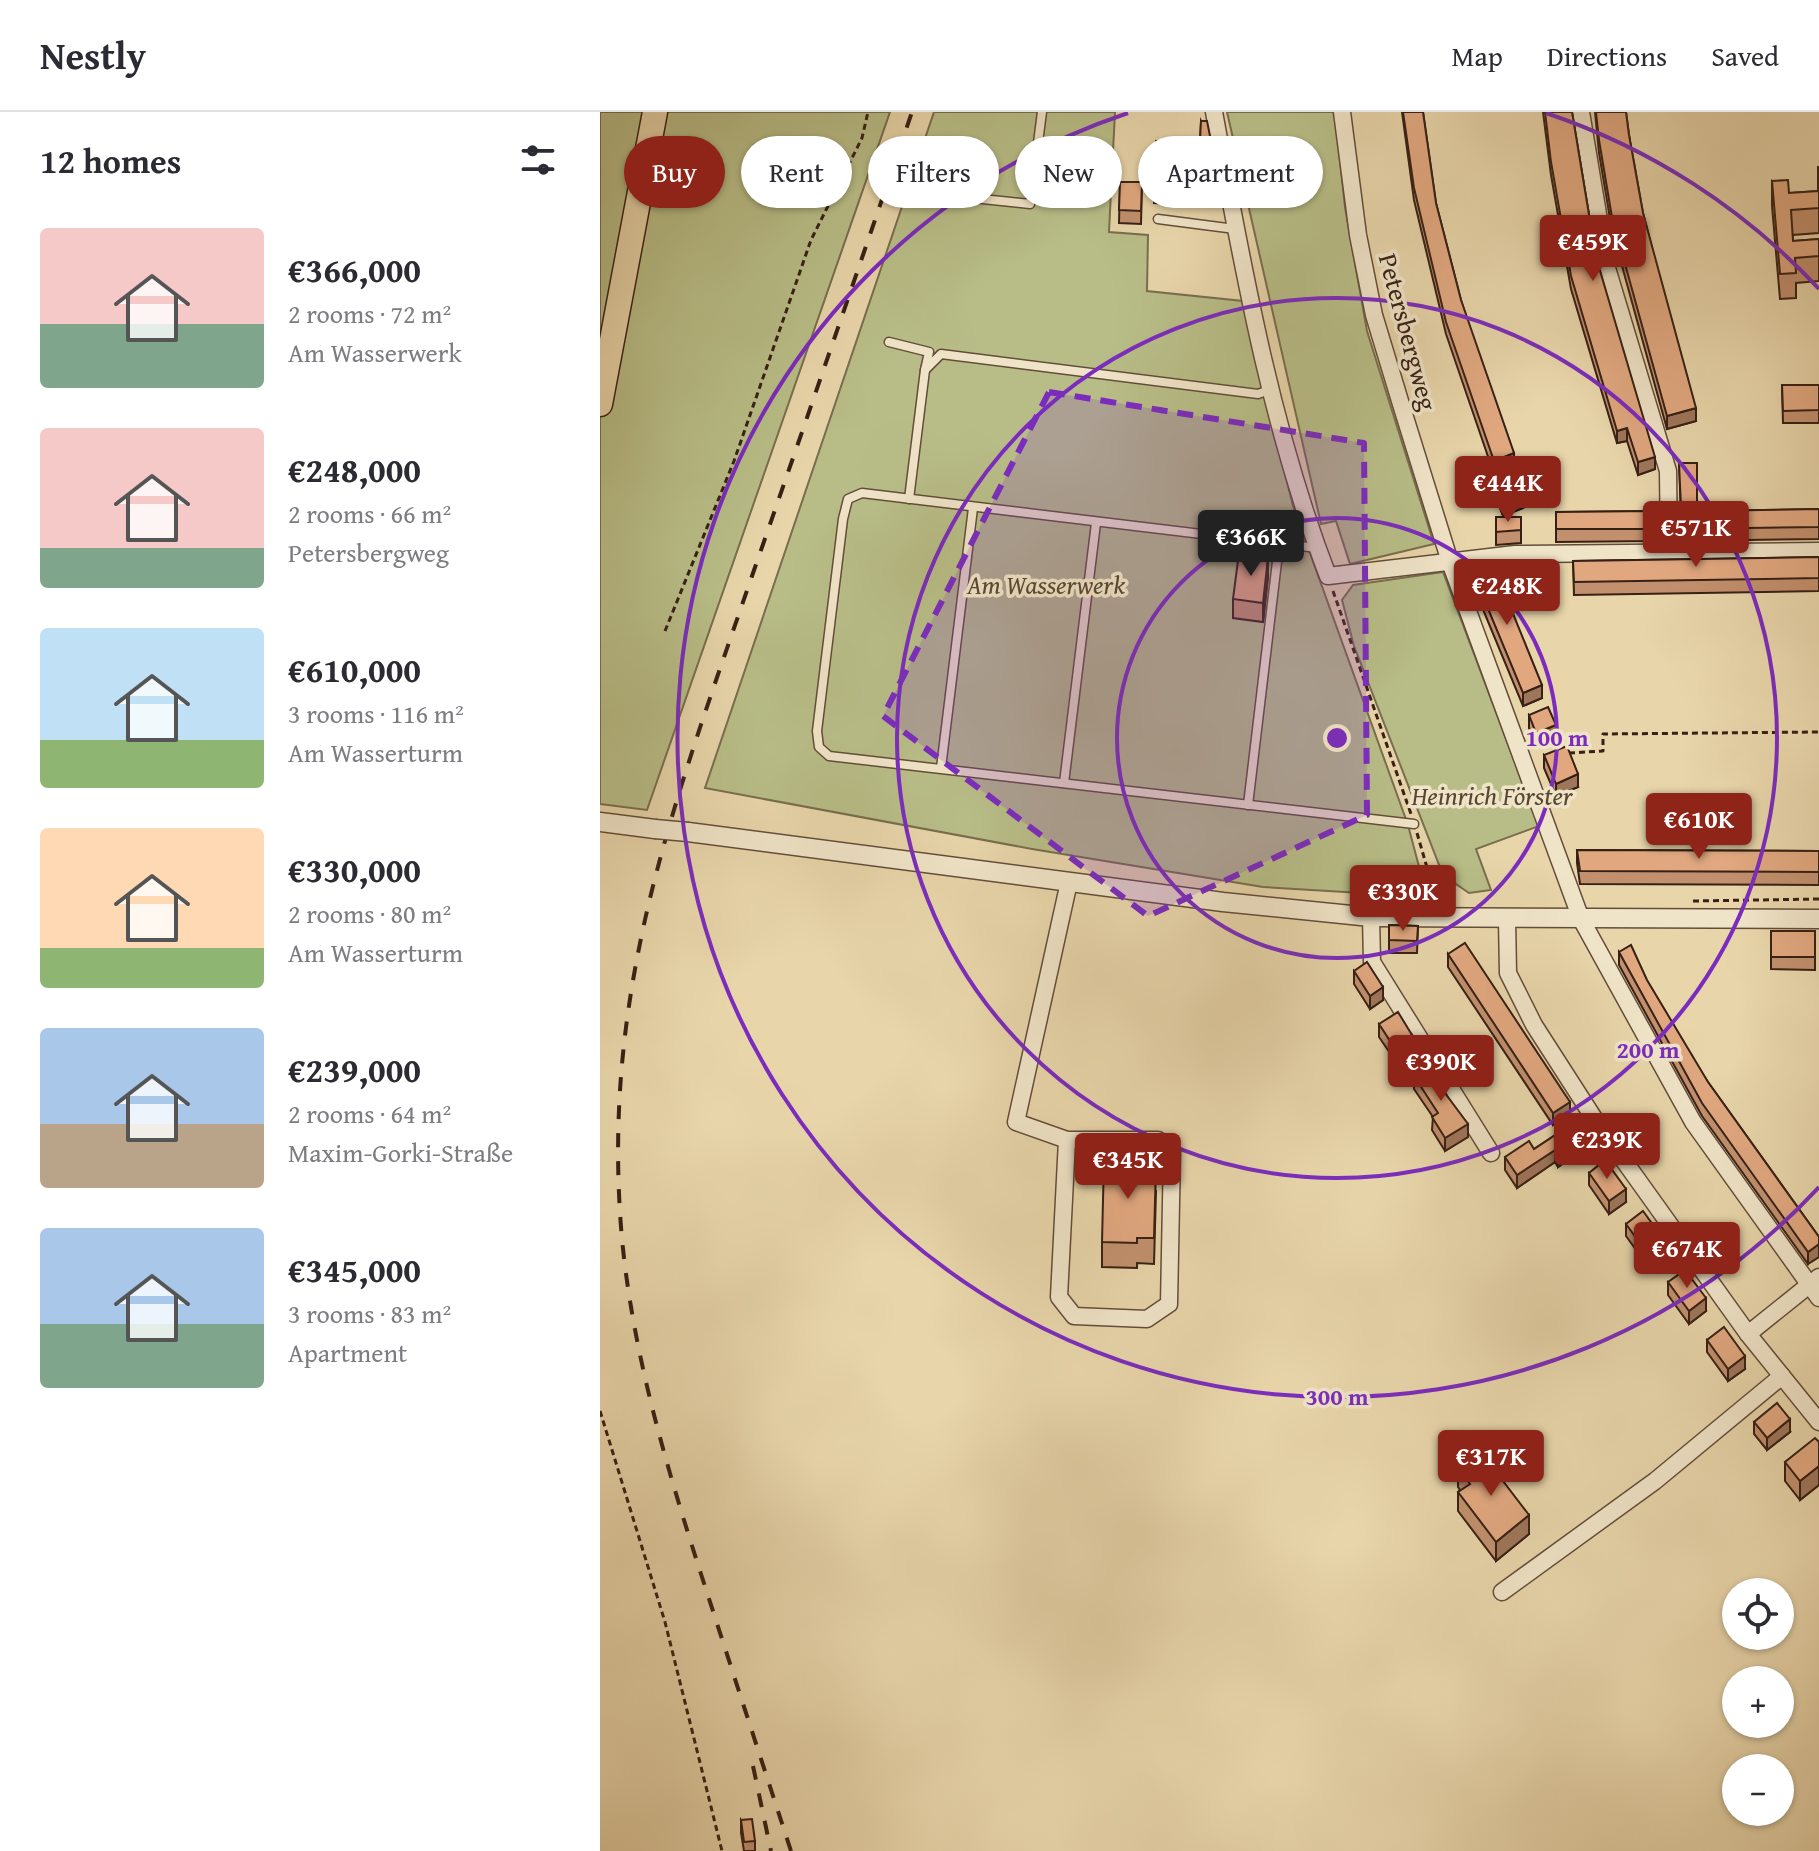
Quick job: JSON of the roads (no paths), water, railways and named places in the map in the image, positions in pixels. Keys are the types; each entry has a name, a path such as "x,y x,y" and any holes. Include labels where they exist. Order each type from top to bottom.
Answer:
{"main road":[{"path":"600,404 655,112"}],"street":[{"path":"1214,112 1236,229 1272,389 1317,548 1328,576 1515,554 1819,551"},
{"name":"Petersbergweg","path":"1342,112 1358,235 1374,315 1450,562 1581,919 1693,1122 1815,1286"},
{"path":"1581,112 1607,268 1668,471 1669,552"},
{"path":"600,822 1223,902 1371,917 1819,919"},
{"path":"1067,1140 1059,1297 1074,1316 1147,1319 1169,1304 1172,1152 1158,1140 1067,1140 1016,1122 1069,882"},
{"path":"1371,917 1372,962 1491,1153"},
{"path":"1507,919 1508,973 1534,1025 1597,1123 1748,1334 1819,1422"},
{"path":"1748,1334 1815,1286"},
{"path":"1502,1592 1655,1481 1782,1376"}],"lane":[{"path":"999,201 1030,204 1042,112"},
{"path":"1158,219 1236,229"},
{"path":"889,342 929,352 909,499"},
{"path":"925,370 941,354 1258,394 1272,389"},
{"path":"1317,548 862,493 848,499 843,519 821,701 819,747 829,756 1414,824"},
{"path":"941,768 973,508"},
{"path":"1064,783 1096,523"},
{"path":"1248,805 1279,545"}],"railway":[{"path":"791,1851 688,1533 643,1367 622,1239 618,1149 622,1064 633,981 671,821 723,660 912,112"},
{"path":"753,1766 771,1851"}],"park label":[{"name":"Am Wasserwerk","path":"1046,585"},
{"name":"Heinrich Förster","path":"1492,796"}]}
